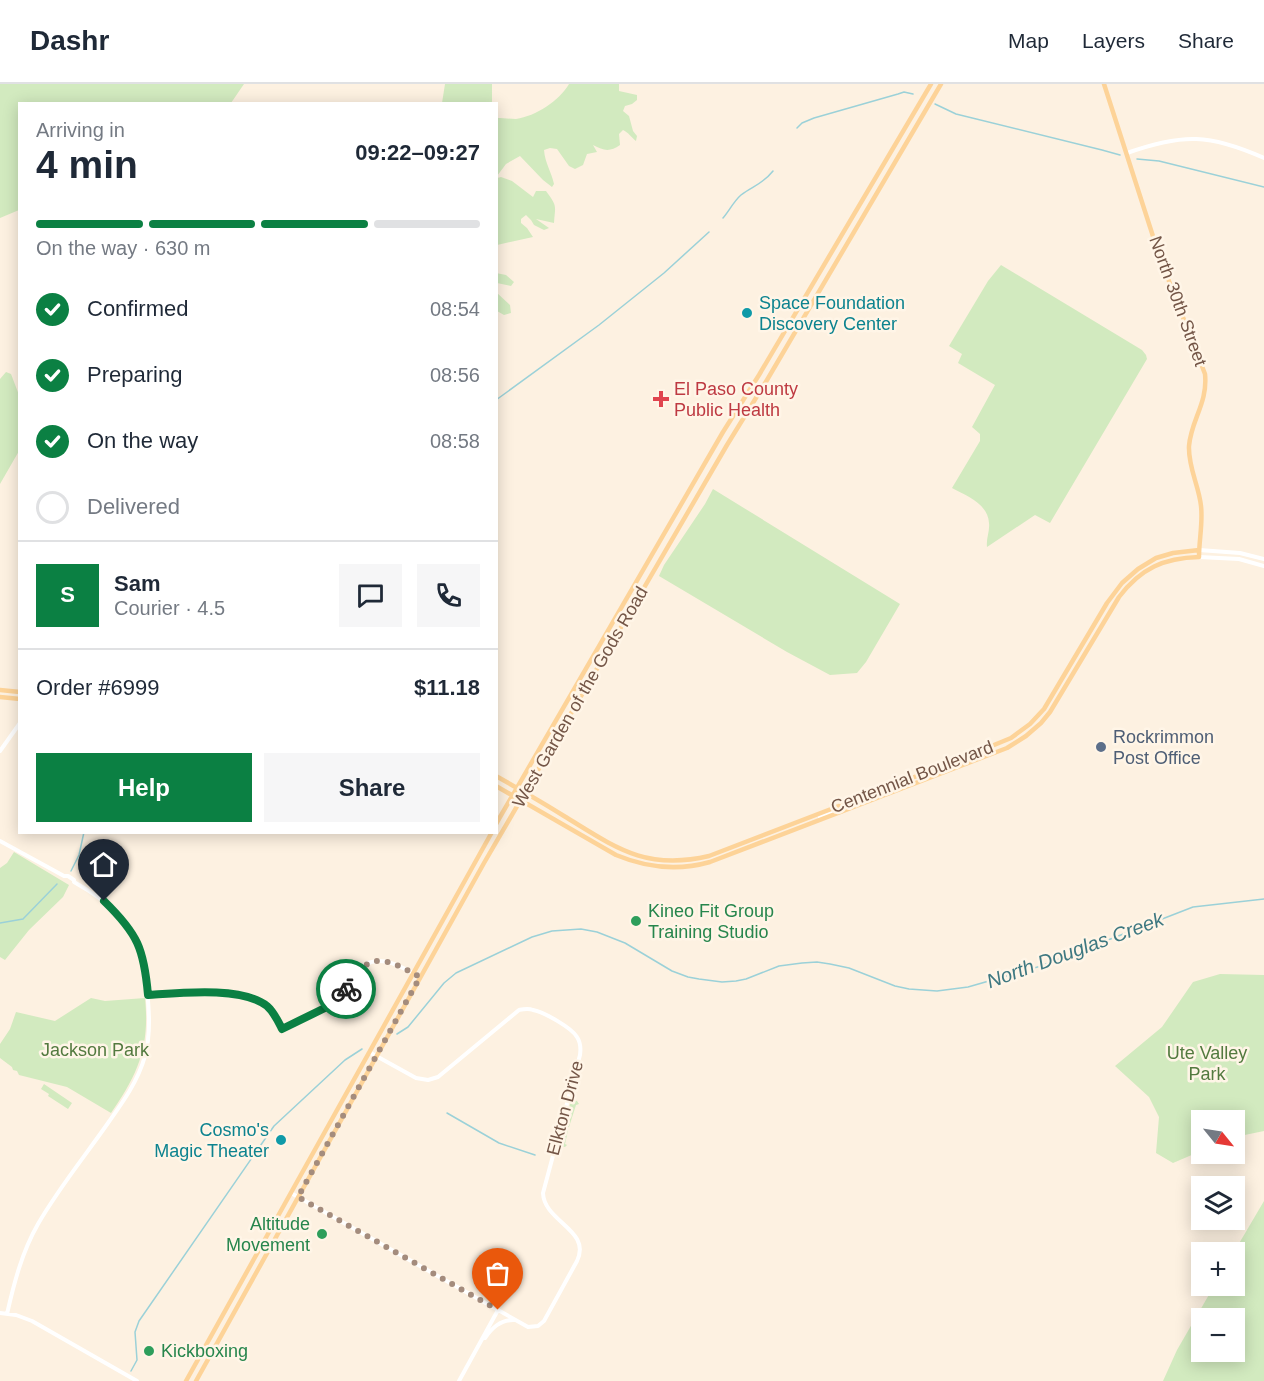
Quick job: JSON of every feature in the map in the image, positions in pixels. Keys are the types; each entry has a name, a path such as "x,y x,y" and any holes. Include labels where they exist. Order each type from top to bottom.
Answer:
{"main road":[{"name":"West Garden of the Gods Road","path":"498,821 723,432 931,84"},
{"name":"West Garden of the Gods Road","path":"196,1381 524,792 940,84"},
{"name":"North 30th Street","path":"1104,84 1160,258 1205,374 1204,399 1192,432 1189,450 1201,504 1199,557"},
{"name":"Centennial Boulevard","path":"498,777 620,849 648,859 672,861 696,859 709,855 1001,743 1023,731 1050,700 1107,603 1122,583 1138,569 1156,558 1173,553 1199,550"},
{"name":"Centennial Boulevard","path":"498,787 616,855 637,863 657,867 686,867 710,862 1007,748 1026,736 1050,712 1119,597 1140,574 1167,561 1199,557"},
{"path":"599,664 602,652 628,609 627,601"},
{"path":"0,690 18,692"},
{"path":"0,697 18,699"},
{"path":"186,1381 491,834"}],"street":[{"path":"1127,153 1168,141 1201,139 1228,144 1264,158"},
{"name":"Centennial Boulevard","path":"1199,550 1240,553 1264,559"},
{"name":"Centennial Boulevard","path":"1199,557 1239,560 1264,566"},
{"path":"0,751 18,726"},
{"path":"815,821 852,805 858,798"},
{"path":"0,841 64,876 74,879 74,882 101,898 130,928 143,955 146,969 149,1035 137,1078 37,1225 20,1265 7,1314"},
{"path":"148,995 201,992 223,993 246,998 260,1002 269,1008 282,1029 333,1004 356,973 372,962 387,961 397,964 420,977"},
{"name":"Elkton Drive","path":"369,1052 416,1078 428,1080 435,1079 510,1016 522,1009 537,1011 576,1035 581,1048 580,1055 543,1193 545,1205 576,1237 581,1251 579,1259 544,1321 535,1328 516,1321"},
{"path":"291,1193 516,1321"},
{"path":"459,1381 498,1310"},
{"path":"0,1313 16,1315 32,1321 137,1381"},
{"path":"476,1351 497,1325 503,1321 516,1321"}],"green space":[{"path":"0,84 244,84 232,102 18,102 18,210 0,218"},
{"path":"445,84 492,84 492,102 442,102"},
{"path":"569,84 619,84 619,91 637,95 637,100 625,106 623,111 629,116 633,131 637,136 636,141 623,130 619,134 620,145 607,150 593,145 597,152 587,154 583,165 575,169 569,166 557,149 544,150 554,184 552,187 520,156 506,164 498,175 498,118 516,119 539,111"},
{"path":"498,178 512,181 533,197 536,191 546,191 555,207 554,223 536,219 549,228 544,230 534,225 526,215 521,219 521,223 533,237 498,245"},
{"path":"1001,265 1142,350 1147,359 1050,523 1035,515 987,547 988,516 976,501 952,488 980,441 980,434 972,427 995,385 958,363 962,354 949,346 988,281"},
{"path":"498,273 506,275 514,282 511,286 498,283"},
{"path":"498,294 510,305 511,313 504,315 498,312"},
{"path":"6,372 11,374 18,392 18,453 0,484 0,379"},
{"path":"713,489 900,604 866,662 857,673 830,675 659,576"},
{"path":"14,852 69,885 63,897 29,930 5,960 0,957 0,868 7,863"},
{"name":"Ute Valley Park","path":"1220,974 1264,975 1264,1131 1245,1135 1245,1110 1191,1110 1191,1155 1173,1163 1156,1153 1159,1117 1149,1097 1115,1066 1162,1027 1193,982"},
{"name":"Jackson Park","path":"91,998 105,1001 145,998 144,1046 135,1072 111,1113 67,1087 19,1075 0,1058 0,1044 10,1029 16,1012 55,1021"},
{"path":"44,1084 72,1103 68,1109 41,1089"},
{"path":"573,1100 579,1104 576,1105 567,1128 565,1144 567,1145 560,1146 570,1104"},
{"path":"1264,1201 1264,1381 1163,1381 1191,1326 1191,1362 1245,1362 1245,1308 1201,1308 1208,1296 1245,1296 1245,1242 1240,1242"}],"waterway":[{"path":"797,128 814,118 904,92 913,94"},
{"path":"935,104 956,114 1120,155"},
{"path":"1137,159 1159,161 1264,187"},
{"path":"723,218 741,195 762,182 773,171"},
{"path":"498,399 599,325 664,273 709,232"},
{"name":"North Douglas Creek","path":"71,871 79,855 84,834"},
{"name":"North Douglas Creek","path":"0,923 23,919 57,884"},
{"name":"North Douglas Creek","path":"397,1034 408,1027 444,983 456,973 532,937 552,931 581,929 597,932 625,943 672,971 699,979 736,981 779,966 817,962 849,968 895,986 937,991 968,987 1041,966 1193,907 1264,899"},
{"name":"North Douglas Creek","path":"131,1371 137,1360 135,1332 139,1321 274,1126 345,1060 362,1049"},
{"path":"447,1113 499,1143 535,1155"}],"way so far":[{"path":"346,989 360,968 372,962 392,962 420,977 298,1197 498,1310"}],"place":[{"name":"Space Foundation Discovery Center","path":"747,313"},
{"name":"El Paso County Public Health","path":"661,399"},
{"name":"Rockrimmon Post Office","path":"1101,747"},
{"name":"Kineo Fit Group Training Studio","path":"636,921"},
{"name":"Cosmo's Magic Theater","path":"281,1140"},
{"name":"Altitude Movement","path":"322,1234"},
{"name":"Kickboxing","path":"149,1351"}],"route":[{"path":"104,901 130,928 140,946 146,969 148,995 201,992 223,993 246,998 260,1002 269,1008 282,1029 324,1010 333,1004 346,989"}]}
